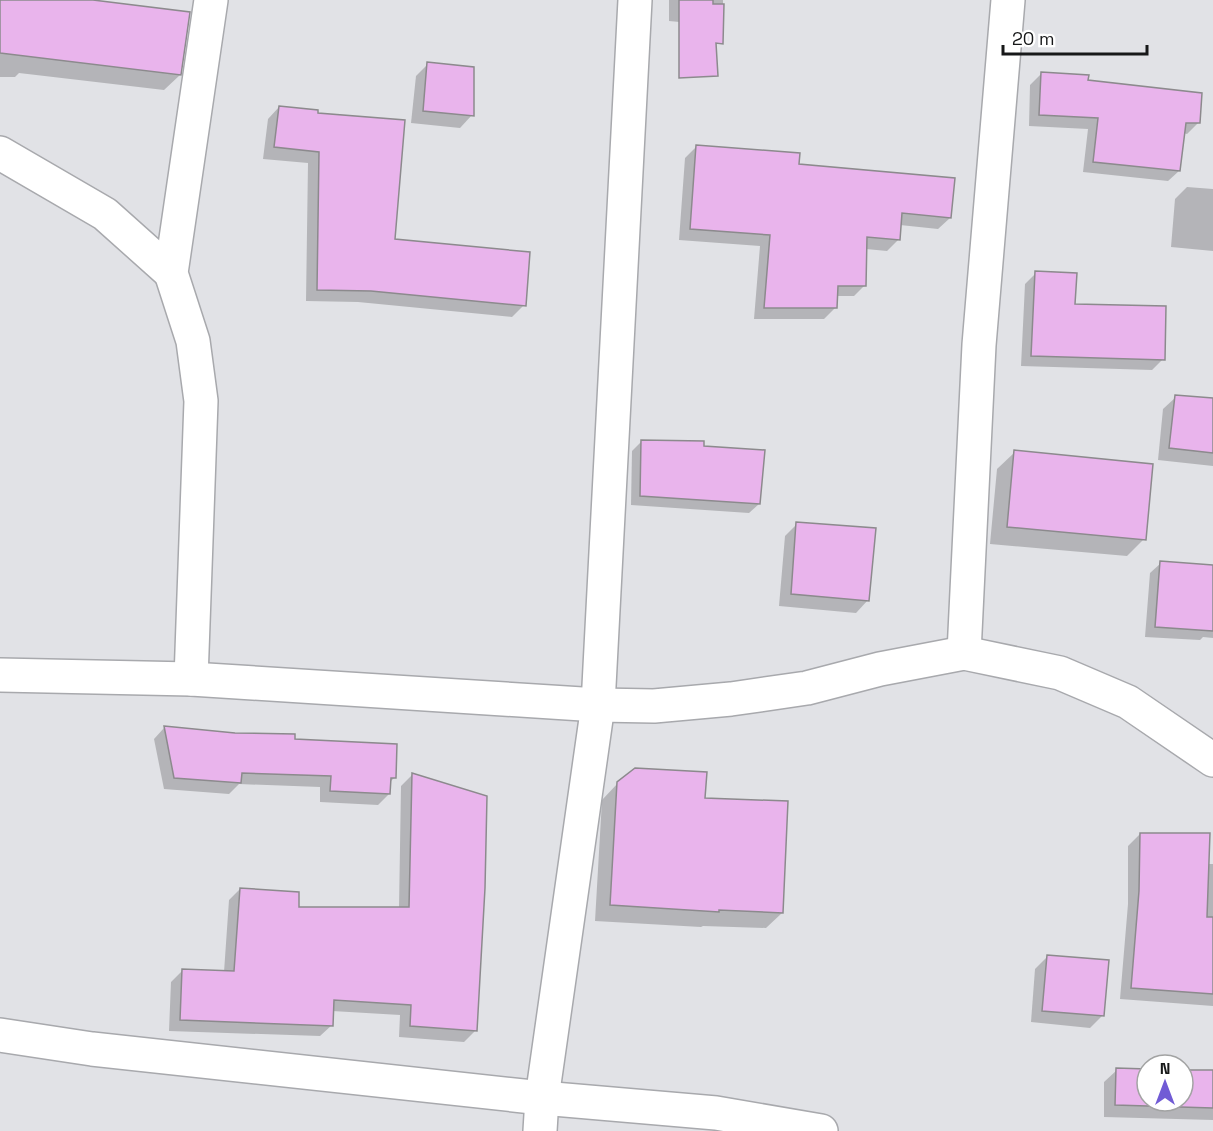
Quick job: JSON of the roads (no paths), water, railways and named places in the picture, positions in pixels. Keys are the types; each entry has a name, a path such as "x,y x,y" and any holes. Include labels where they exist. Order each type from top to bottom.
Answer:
{"street":[{"path":"191,679 201,401 193,341 171,273 212,0"},
{"path":"540,1131 542,1098 598,705 634,0"},
{"path":"964,653 979,345 1008,0"},
{"path":"0,153 105,214 171,273"},
{"path":"0,675 191,679 598,705 654,706 731,699 807,688 880,669 964,653 1060,673 1128,702 1213,760"},
{"path":"0,1035 92,1049 542,1098 716,1113 821,1131"}]}
